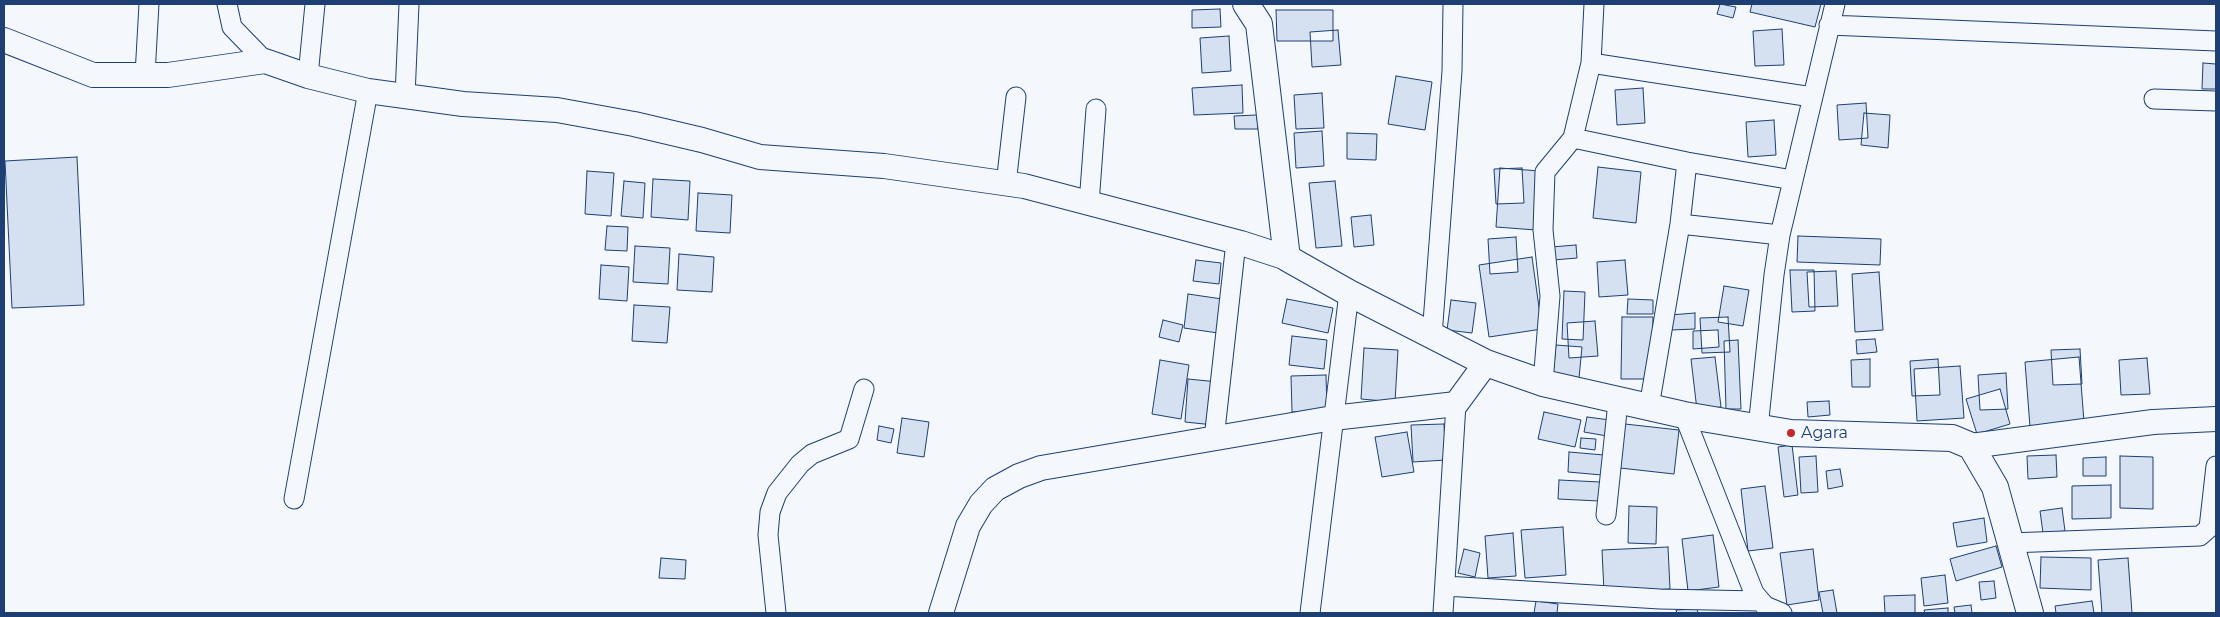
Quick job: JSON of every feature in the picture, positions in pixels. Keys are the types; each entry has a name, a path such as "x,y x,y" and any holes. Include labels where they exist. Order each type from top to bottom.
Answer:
{"main road":[{"path":"1254,10 1287,258 1349,293 1486,363 1543,383 1618,402 1791,433 1952,438 1971,446 1995,487 2030,613"}],"street":[{"path":"145,75 149,4"},
{"path":"227,4 232,27 265,61 308,76 368,92 463,104 557,110 634,124 702,140 760,157 884,166 1024,186 1236,242 1287,258"},
{"path":"308,76 315,4"},
{"path":"405,96 409,4"},
{"path":"1432,336 1452,71 1453,4"},
{"path":"1543,383 1550,296 1544,230 1545,172 1573,138 1591,63 1594,4"},
{"path":"1758,428 1780,235 1835,4"},
{"path":"1829,25 2216,41"},
{"path":"4,40 93,75 168,75 265,61"},
{"path":"1591,63 1812,97"},
{"path":"294,499 368,92"},
{"path":"1006,184 1016,97"},
{"path":"2154,99 2216,101"},
{"path":"1089,204 1096,108"},
{"path":"1573,138 1687,162 1793,180"},
{"path":"1649,407 1680,224 1687,162"},
{"path":"1680,224 1780,235"},
{"path":"1214,439 1236,242"},
{"path":"1310,613 1349,293"},
{"path":"1443,613 1456,404 1486,363"},
{"path":"776,613 768,535 770,512 777,493 800,464 812,454 849,439 864,389"},
{"path":"1606,515 1618,402"},
{"path":"941,613 968,526 981,504 995,489 1041,468 1333,418 1456,404"},
{"path":"1684,415 1754,594 1763,606"},
{"path":"1971,446 2153,422 2216,419"},
{"path":"2009,543 2200,536 2209,528 2216,466"},
{"path":"1445,586 1661,606 1763,606 1782,613"}],"building":[{"path":"1720,4 1736,7 1733,18 1717,14"},
{"path":"1752,4 1821,4 1815,27 1750,12"},
{"path":"1220,9 1221,27 1192,28 1192,10"},
{"path":"1276,10 1333,10 1333,41 1277,41"},
{"path":"1782,29 1784,65 1755,66 1753,31"},
{"path":"1338,30 1341,65 1312,67 1310,32"},
{"path":"1229,36 1231,71 1202,73 1200,38"},
{"path":"2203,63 2216,64 2216,89 2202,89"},
{"path":"1396,76 1432,82 1425,130 1388,124"},
{"path":"1242,85 1243,113 1194,115 1192,88"},
{"path":"1643,88 1645,123 1617,125 1615,90"},
{"path":"1322,93 1324,128 1296,129 1294,95"},
{"path":"1866,103 1868,138 1839,140 1837,105"},
{"path":"1864,113 1890,115 1888,148 1861,145"},
{"path":"1257,115 1258,129 1235,129 1234,116"},
{"path":"1774,120 1776,155 1748,157 1746,122"},
{"path":"1322,131 1324,166 1296,168 1294,133"},
{"path":"1347,133 1377,134 1376,160 1347,159"},
{"path":"77,157 84,305 12,308 5,161"},
{"path":"1598,167 1641,172 1636,223 1593,218"},
{"path":"1500,168 1540,171 1536,230 1496,227"},
{"path":"1522,168 1524,203 1496,204 1494,169"},
{"path":"587,171 614,173 611,216 585,214"},
{"path":"653,179 690,181 688,220 651,217"},
{"path":"624,181 645,183 643,218 621,216"},
{"path":"1335,181 1342,246 1316,248 1309,183"},
{"path":"698,193 732,195 730,233 696,231"},
{"path":"1371,215 1374,245 1354,247 1351,217"},
{"path":"607,226 628,227 627,251 605,250"},
{"path":"1798,236 1881,239 1880,265 1797,262"},
{"path":"1516,237 1518,272 1490,274 1488,239"},
{"path":"1576,245 1577,258 1553,260 1551,247"},
{"path":"635,246 670,248 668,284 633,282"},
{"path":"679,254 714,257 712,292 677,290"},
{"path":"1532,257 1542,329 1489,337 1479,265"},
{"path":"1196,260 1221,263 1219,284 1193,281"},
{"path":"1625,260 1628,295 1599,297 1597,262"},
{"path":"601,265 629,267 627,301 599,299"},
{"path":"1790,270 1814,270 1815,311 1792,312"},
{"path":"1836,271 1838,306 1809,307 1807,272"},
{"path":"1879,272 1883,330 1855,332 1852,274"},
{"path":"1724,286 1749,290 1743,326 1718,322"},
{"path":"1564,291 1585,292 1583,340 1562,339"},
{"path":"1188,294 1222,299 1218,333 1184,328"},
{"path":"1287,299 1333,308 1328,333 1282,323"},
{"path":"1628,299 1653,300 1653,314 1627,314"},
{"path":"1451,300 1476,303 1472,333 1447,330"},
{"path":"634,305 670,307 667,343 632,341"},
{"path":"1695,313 1695,329 1671,330 1670,315"},
{"path":"1622,317 1653,317 1652,379 1621,379"},
{"path":"1728,317 1730,352 1702,353 1700,318"},
{"path":"1163,320 1183,325 1179,342 1159,337"},
{"path":"1595,321 1598,356 1569,358 1567,323"},
{"path":"1718,330 1719,347 1693,349 1693,331"},
{"path":"1292,336 1327,340 1324,369 1289,365"},
{"path":"1875,339 1877,352 1857,354 1856,340"},
{"path":"1738,340 1741,409 1726,409 1724,341"},
{"path":"1556,345 1582,347 1579,378 1553,375"},
{"path":"1364,348 1398,350 1395,402 1361,399"},
{"path":"2080,349 2082,384 2053,385 2051,350"},
{"path":"1715,357 1721,407 1697,410 1691,359"},
{"path":"2079,357 2084,422 2030,427 2025,362"},
{"path":"2147,358 2150,394 2121,395 2119,360"},
{"path":"1870,359 1870,387 1852,387 1851,360"},
{"path":"1938,359 1940,395 1912,396 1910,361"},
{"path":"1160,360 1189,365 1181,419 1152,414"},
{"path":"1960,366 1964,418 1917,421 1914,369"},
{"path":"2006,373 2008,409 1980,410 1978,375"},
{"path":"1326,375 1327,411 1292,412 1291,376"},
{"path":"1188,379 1218,382 1214,425 1185,422"},
{"path":"2000,389 2010,424 1977,434 1966,399"},
{"path":"1829,401 1830,415 1808,417 1807,402"},
{"path":"1544,412 1581,420 1575,447 1538,439"},
{"path":"1587,417 1610,420 1607,436 1584,432"},
{"path":"902,418 929,422 924,457 897,453"},
{"path":"1444,424 1446,460 1413,462 1411,425"},
{"path":"1625,424 1679,430 1674,474 1620,468"},
{"path":"879,426 894,429 891,443 877,440"},
{"path":"1407,432 1414,472 1382,477 1375,437"},
{"path":"1581,438 1596,439 1595,450 1580,448"},
{"path":"1792,445 1798,495 1784,497 1778,447"},
{"path":"1569,452 1604,455 1602,475 1568,472"},
{"path":"2056,455 2057,477 2028,479 2027,456"},
{"path":"1816,456 1818,492 1801,493 1799,457"},
{"path":"2120,456 2153,457 2153,509 2120,508"},
{"path":"2106,457 2106,476 2083,476 2083,458"},
{"path":"1840,469 1843,486 1828,489 1826,471"},
{"path":"1559,480 1600,482 1599,501 1558,499"},
{"path":"2111,485 2111,518 2072,519 2072,486"},
{"path":"1765,486 1773,548 1748,551 1741,489"},
{"path":"1629,506 1657,507 1656,544 1628,543"},
{"path":"2062,508 2065,531 2043,533 2040,511"},
{"path":"1984,518 1987,542 1957,547 1953,523"},
{"path":"1563,527 1566,575 1525,578 1521,530"},
{"path":"1513,533 1516,576 1488,578 1485,536"},
{"path":"1713,535 1719,587 1688,591 1682,539"},
{"path":"1996,546 2002,567 1956,581 1950,559"},
{"path":"1668,547 1670,589 1604,592 1602,550"},
{"path":"1464,549 1480,553 1475,577 1458,573"},
{"path":"1813,549 1819,600 1787,605 1780,553"},
{"path":"2041,557 2091,558 2091,590 2040,588"},
{"path":"661,558 686,560 685,579 659,578"},
{"path":"2128,558 2132,613 2102,613 2098,560"},
{"path":"1945,575 1948,603 1924,606 1921,578"},
{"path":"1994,581 1996,598 1981,600 1979,582"},
{"path":"1833,590 1837,613 1823,613 1819,592"},
{"path":"1915,595 1915,613 1885,613 1884,596"},
{"path":"1536,601 1558,604 1557,613 1534,613"},
{"path":"2092,601 2094,613 2056,613 2055,606"},
{"path":"1971,605 1972,613 1955,613 1954,607"},
{"path":"1948,608 1948,613 1925,613 1924,610"},
{"path":"1697,609 1698,613 1677,613 1676,610"}],"place":[{"name":"Agara","path":"1791,433"}]}
